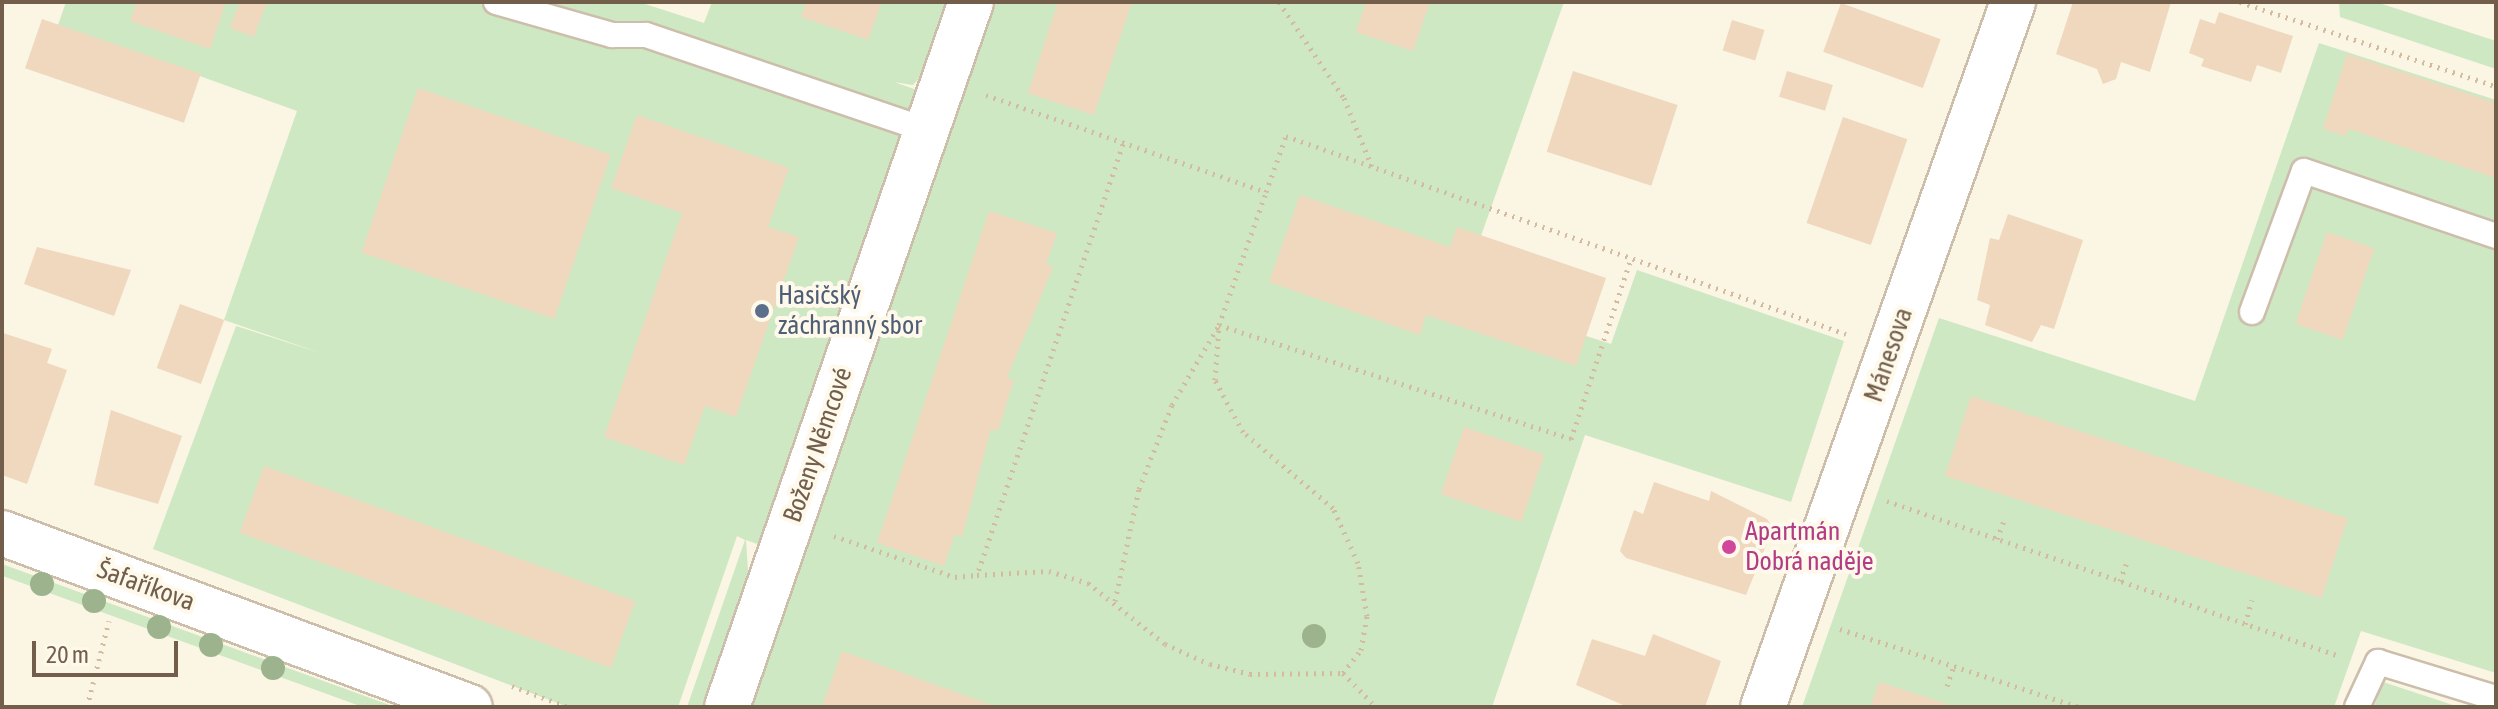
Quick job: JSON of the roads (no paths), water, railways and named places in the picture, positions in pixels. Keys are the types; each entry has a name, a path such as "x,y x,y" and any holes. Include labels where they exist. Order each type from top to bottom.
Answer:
{"street":[{"name":"Boženy Němcové","path":"727,707 971,2"},
{"name":"Mánesova","path":"1763,707 2013,2"},
{"name":"Šafaříkova","path":"2,533 470,707"}],"lane":[{"path":"496,2 612,35 646,35 927,130"},
{"path":"2252,312 2304,171 2496,236"},
{"path":"2357,707 2370,667 2380,662 2496,698"}],"place":[{"name":"Hasičský záchranný sbor","path":"762,311"},
{"name":"Apartmán Dobrá naděje","path":"1729,547"}]}
